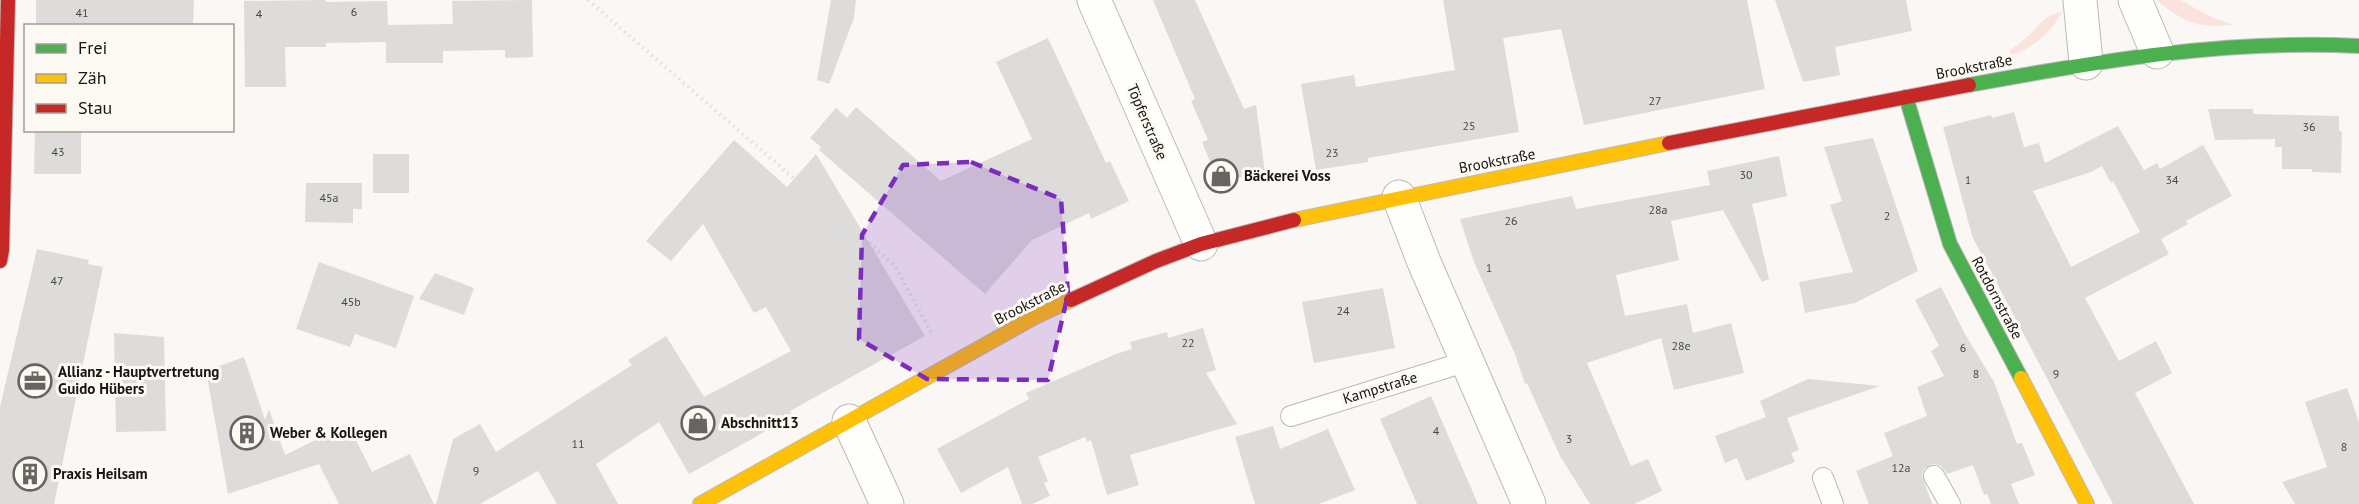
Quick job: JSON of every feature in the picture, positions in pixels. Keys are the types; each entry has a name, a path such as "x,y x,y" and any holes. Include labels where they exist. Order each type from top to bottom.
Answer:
{"main road":[{"path":"0,261 9,0"},
{"name":"Brookstraße","path":"700,504 1035,317 1112,280 1201,244 1292,219 1399,197 1906,96 2086,63 2157,52 2270,42 2359,46"},
{"name":"Rotdornstraße","path":"1906,96 1950,244 2079,502"}],"street":[{"name":"Töpferstraße","path":"1094,0 1201,244"},
{"path":"2080,0 2086,63"},
{"path":"2135,0 2157,52"},
{"path":"1399,197 1424,262 1529,504"},
{"path":"849,421 886,504"}],"lane":[{"name":"Kampstraße","path":"1291,416 1468,361"},
{"path":"1934,476 1950,504"},
{"path":"1823,478 1833,504"}],"path":[{"path":"588,0 895,266 949,365"}],"highlighted area":[{"path":"971,162 1061,199 1068,294 1048,380 927,379 859,339 862,235 903,165"}],"shaded area":[{"path":"2157,0 2180,0 2213,18 2234,25 2211,26 2192,22 2175,14"},
{"path":"2062,12 2041,38 2011,55 2010,50 2044,20"}],"building":[{"path":"36,0 194,0 193,24 36,24"},
{"path":"325,0 326,2 387,1 388,25 453,24 452,1 532,0 533,57 505,58 505,50 443,51 443,63 386,63 386,42 326,43 326,47 285,47 286,87 245,87 244,1"},
{"path":"831,0 856,0 854,18 829,84 817,80"},
{"path":"1153,0 1195,0 1244,109 1256,105 1265,173 1218,181 1202,142 1208,140 1191,101 1195,99"},
{"path":"1443,0 1747,0 1765,89 1584,125 1561,29 1503,38 1519,132 1368,158 1368,162 1316,170 1301,84 1354,75 1356,87 1455,70"},
{"path":"1775,0 1906,0 1912,31 1835,47 1840,75 1803,82"},
{"path":"1048,38 1106,163 1110,161 1129,201 1091,219 1089,213 1032,240 985,294 819,150 821,147 810,138 836,108 847,118 856,107 941,181 1032,139 996,62"},
{"path":"2208,109 2253,109 2253,114 2339,116 2339,131 2342,132 2341,173 2312,172 2312,169 2282,169 2282,147 2275,147 2275,139 2215,140"},
{"path":"2014,112 2024,147 2039,143 2045,163 2118,126 2144,170 2157,163 2160,169 2203,145 2232,196 2186,221 2188,224 2161,239 2169,254 2085,298 2119,361 2156,341 2172,373 2135,393 2194,504 2113,504 1972,236 1943,127 1991,115 1992,118","holes":["2102,166 2111,183 2113,181 2140,232 2071,267 2033,191 2091,172"]},
{"path":"35,132 81,132 81,174 34,174"},
{"path":"1873,138 1918,271 1855,303 1805,313 1799,282 1853,272 1830,205 1842,201 1824,147"},
{"path":"734,140 787,187 816,154 925,336 790,411 793,416 689,474 659,422 596,464 618,504 557,504 538,471 480,504 436,504 453,439 480,424 496,452 632,365 628,360 666,336 704,397 791,351 766,307 754,313 703,224 671,261 646,241"},
{"path":"373,154 409,154 409,193 373,193"},
{"path":"1779,156 1787,196 1752,204 1769,279 1762,282 1723,210 1671,221 1679,260 1616,275 1625,316 1687,304 1693,333 1731,323 1744,373 1674,390 1661,338 1587,363 1631,466 1648,459 1662,491 1634,504 1590,504 1560,456 1527,383 1525,384 1515,354 1474,262 1460,219 1572,196 1576,209 1710,185 1707,171"},
{"path":"306,183 362,183 362,209 353,209 353,223 305,222"},
{"path":"37,249 89,260 88,264 103,267 54,504 0,504 0,407"},
{"path":"319,262 414,296 396,348 355,334 350,347 296,329"},
{"path":"435,273 474,288 464,315 419,299"},
{"path":"1941,287 1965,334 1994,382 2017,444 2022,443 2035,475 2011,484 2019,504 1991,504 1987,494 1984,495 1973,465 1947,474 1941,466 1933,464 1924,469 1922,475 1932,504 1869,504 1856,471 1893,456 1884,433 1927,416 1917,387 1944,376 1931,351 1939,346 1915,300"},
{"path":"1383,288 1395,348 1314,363 1302,302"},
{"path":"1203,328 1216,370 1206,373 1237,424 1130,455 1139,485 1107,495 1091,440 1087,442 1085,437 1038,457 1048,481 1044,483 1050,496 1032,504 1022,504 1008,467 961,493 937,449 1029,399 1026,393 1132,349 1130,342 1167,332 1168,338"},
{"path":"114,333 164,337 166,431 116,432"},
{"path":"244,357 265,420 269,409 285,455 348,424 372,472 410,454 434,504 339,504 319,464 228,494 206,371"},
{"path":"1808,379 1880,386 1787,418 1799,450 1791,453 1795,462 1746,481 1737,458 1725,463 1715,436 1766,417 1760,401"},
{"path":"2347,388 2359,422 2359,504 2295,504 2282,482 2327,467 2305,402"},
{"path":"1431,396 1478,504 1417,504 1380,419"},
{"path":"1273,426 1280,449 1328,429 1355,490 1319,504 1255,504 1235,437"}],"traffic: fast":[{"path":"1969,85 2114,60 2211,49 2309,45 2359,46"},
{"path":"1906,97 1950,244 2021,378"}],"traffic: slow":[{"path":"1294,220 1669,143"},
{"path":"700,504 1035,317 1071,300"},
{"path":"2021,378 2087,504"}],"traffic: jam":[{"path":"0,261 8,0"},
{"path":"1669,143 1969,85"},
{"path":"1071,300 1156,261 1201,244 1294,220"}],"place":[{"name":"Bäckerei Voss","path":"1221,176"},
{"name":"Allianz - Hauptvertretung Guido Hübers","path":"35,381"},
{"name":"Abschnitt13","path":"698,423"},
{"name":"Weber & Kollegen","path":"247,433"},
{"name":"Praxis Heilsam","path":"30,474"}]}
